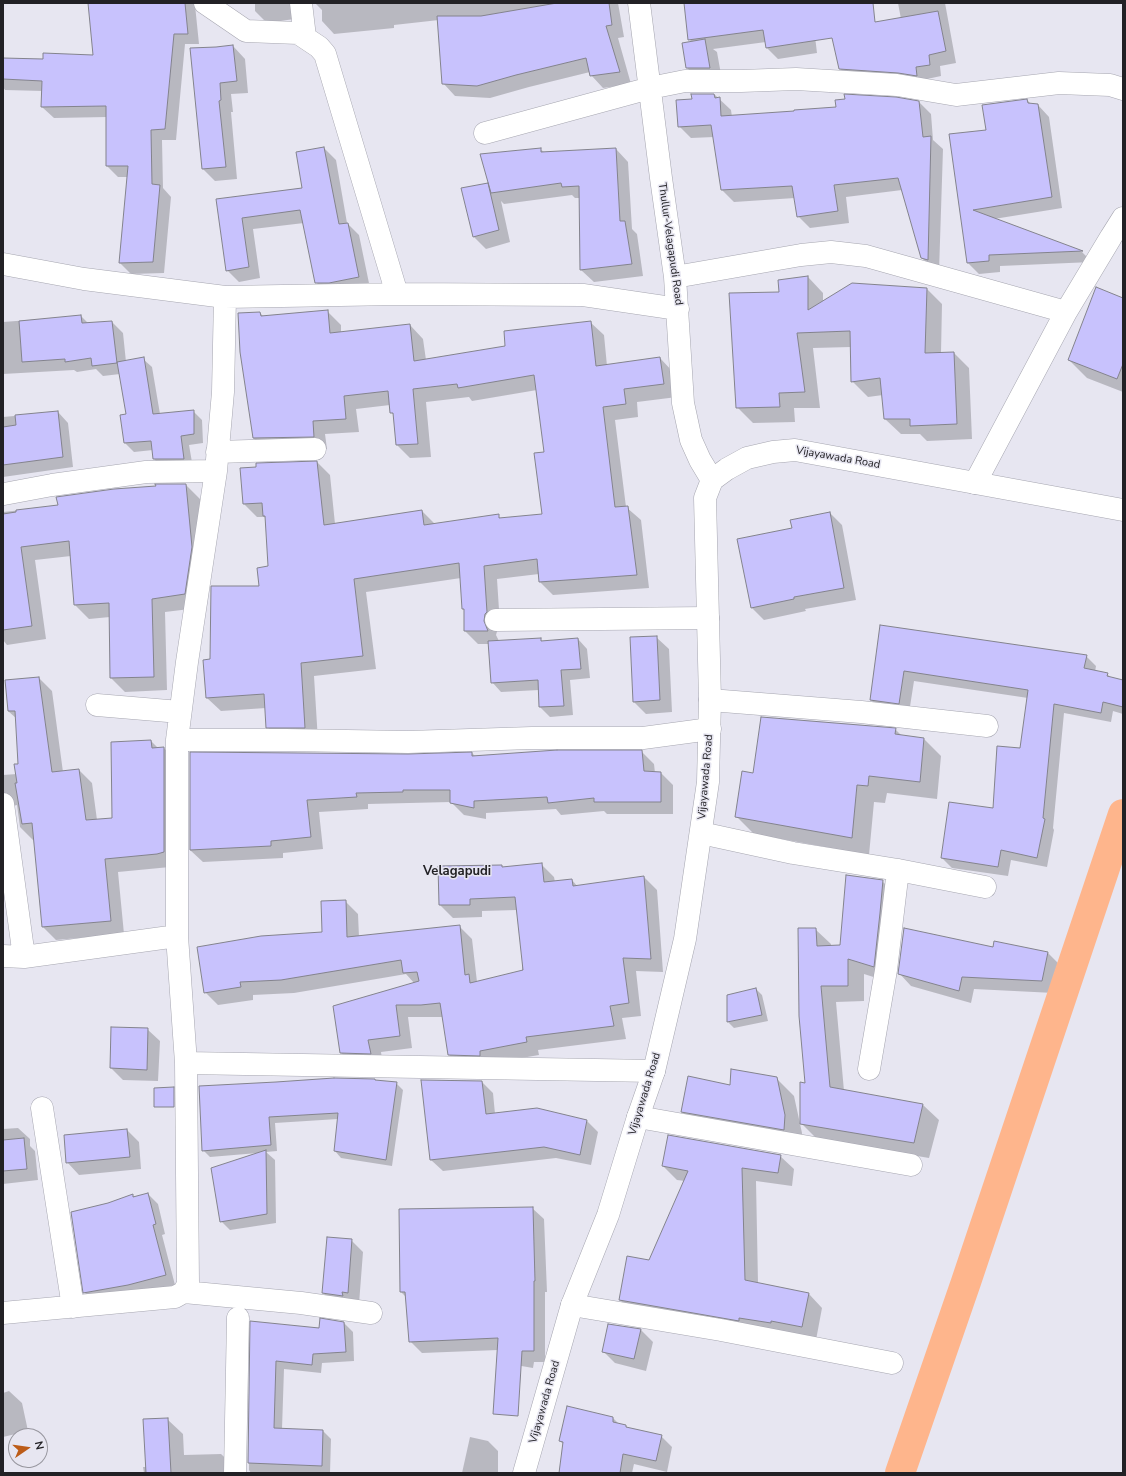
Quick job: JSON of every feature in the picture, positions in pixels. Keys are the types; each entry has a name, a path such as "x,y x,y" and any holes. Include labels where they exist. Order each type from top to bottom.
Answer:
{"street":[{"path":"205,3 246,31 298,33 319,47 325,54 397,294"},
{"path":"301,3 305,37"},
{"name":"Thullur-Velagapudi Road","path":"639,3 675,277 683,403 691,440 700,460 712,480"},
{"path":"485,133 650,88 685,81 796,79 897,85 956,95 1060,83 1110,85 1123,88"},
{"path":"975,483 1066,312 1123,218"},
{"path":"675,277 801,255 831,252 866,256 1066,312"},
{"path":"3,264 84,279 225,297 397,294 583,295 678,309"},
{"path":"3,1314 175,1297 184,1292 188,1284 186,1063 177,936 177,740 216,462 223,392 225,297"},
{"path":"4,494 52,485 315,449"},
{"name":"Vijayawada Road","path":"524,1473 572,1305 608,1215 638,1117 654,1071 685,939 708,782 710,700 705,498 712,480 727,469 747,458 774,452 795,450 1123,510"},
{"path":"496,620 708,618"},
{"path":"710,700 853,712 987,726"},
{"path":"96,705 180,712"},
{"path":"177,740 408,742 532,738 642,738 710,728"},
{"path":"3,804 13,956 177,936"},
{"path":"701,833 793,853 898,870 985,887"},
{"path":"869,1070 886,970 898,870"},
{"path":"186,1063 654,1071"},
{"path":"42,1108 74,1307"},
{"path":"638,1117 911,1165"},
{"path":"184,1292 301,1303 371,1314"},
{"path":"572,1305 721,1330 892,1363"},
{"path":"235,1473 238,1318"}],"building":[{"path":"88,3 185,3 188,34 174,34 165,129 151,130 152,184 160,185 153,262 119,263 128,166 106,166 106,106 41,107 42,81 3,79 3,58 43,59 43,53 93,55"},
{"path":"557,3 609,3 612,25 606,26 620,72 590,76 586,58 477,86 442,84 437,16 481,16"},
{"path":"684,3 873,3 875,22 938,11 946,51 929,55 930,65 916,67 917,76 898,73 839,69 832,38 766,48 763,30 688,40"},
{"path":"705,39 710,68 686,68 682,43"},
{"path":"233,45 237,81 220,83 221,100 219,101 226,167 202,169 190,48"},
{"path":"691,94 714,94 715,98 720,97 721,116 836,107 835,100 845,99 844,94 896,97 919,101 923,137 931,136 928,260 921,258 898,178 834,185 838,211 797,217 792,186 721,190 711,125 678,127 676,100 692,99"},
{"path":"1027,99 1028,103 1038,104 1052,197 973,210 1083,251 989,255 989,261 967,263 949,134 986,130 982,105"},
{"path":"324,147 339,224 348,223 359,277 329,283 315,283 300,210 242,218 249,267 226,271 216,199 302,188 296,152"},
{"path":"541,148 541,152 616,148 620,221 625,221 632,264 580,270 579,186 562,187 561,183 491,193 480,154"},
{"path":"488,183 499,230 473,237 461,188"},
{"path":"808,276 808,310 852,283 927,288 925,353 954,352 957,424 910,426 910,419 884,419 880,378 851,382 850,331 797,333 805,392 779,393 780,407 736,408 729,293 779,292 778,280"},
{"path":"1096,287 1123,298 1123,364 1117,379 1068,360"},
{"path":"328,310 330,333 410,324 414,361 505,346 504,331 591,321 596,366 660,357 664,384 624,389 626,404 603,407 615,507 628,506 637,575 539,582 537,559 484,566 487,612 485,614 484,621 488,631 464,631 464,609 462,609 459,563 354,579 363,656 301,663 305,728 266,728 264,694 206,698 203,660 210,659 211,586 259,586 257,568 268,566 265,516 263,516 262,503 243,504 240,468 256,467 256,463 317,461 324,525 422,510 424,525 499,514 499,518 542,514 534,453 544,452 534,375 458,388 457,384 413,389 418,444 396,445 393,413 390,413 388,391 344,396 346,419 313,421 314,437 253,438 240,352 238,313 260,312 261,316"},
{"path":"81,315 82,323 112,321 117,363 92,366 91,358 65,362 65,359 22,362 19,321"},
{"path":"144,357 153,414 194,410 194,434 181,436 184,459 153,459 151,441 124,443 120,415 126,414 117,362"},
{"path":"58,411 63,457 3,465 3,427 16,425 15,415"},
{"path":"155,484 186,484 192,547 185,594 152,599 154,677 110,678 109,603 74,605 69,541 21,547 32,626 3,630 3,514 16,512 16,510 58,505 56,497 114,489 156,486"},
{"path":"830,512 844,588 794,597 794,599 751,608 737,539 792,528 790,520"},
{"path":"880,625 1087,655 1084,668 1108,673 1107,676 1123,680 1123,707 1103,702 1101,713 1054,704 1043,818 1045,819 1037,858 1001,850 998,867 941,858 949,802 993,808 997,746 1020,748 1028,690 904,671 899,704 870,700"},
{"path":"657,636 660,700 633,702 630,637"},
{"path":"541,638 541,641 578,638 581,669 561,670 564,706 539,707 538,680 491,683 488,641"},
{"path":"39,677 52,772 79,769 86,820 112,818 111,742 151,740 152,748 164,747 164,852 105,859 111,921 42,927 32,823 22,824 15,783 17,783 14,764 18,764 15,711 8,711 5,680"},
{"path":"761,717 896,728 895,734 924,738 920,782 869,776 868,786 857,785 852,838 735,817 742,771 753,773"},
{"path":"557,750 642,750 644,771 661,772 661,802 594,802 594,798 548,803 547,797 474,801 474,808 450,803 450,790 403,790 403,792 356,793 357,797 307,800 311,837 271,841 271,846 190,850 190,752 408,754 472,752 472,756"},
{"path":"542,863 544,882 572,879 573,886 644,876 651,959 623,958 629,1003 610,1006 614,1026 526,1037 527,1042 480,1051 480,1056 448,1055 440,1003 396,1005 400,1036 368,1040 371,1054 340,1053 333,1006 419,981 417,972 403,973 401,960 281,980 240,982 241,987 204,993 197,947 261,936 322,932 321,901 346,900 347,937 460,925 465,975 469,974 470,983 523,970 515,897 470,899 470,905 439,905 438,866 502,865 502,867"},
{"path":"846,875 883,880 874,967 848,959 848,986 821,986 830,1087 923,1104 914,1143 800,1124 800,1082 805,1083 799,1016 798,928 816,928 817,946 840,945"},
{"path":"904,928 993,947 994,941 1048,952 1042,981 962,977 959,991 898,974"},
{"path":"756,988 762,1015 727,1022 727,995"},
{"path":"111,1027 148,1028 147,1070 110,1068"},
{"path":"731,1069 777,1077 785,1115 784,1130 681,1112 688,1076 730,1085"},
{"path":"334,1078 375,1079 397,1082 386,1160 334,1151 338,1113 269,1117 271,1145 202,1151 199,1086"},
{"path":"421,1080 482,1081 486,1114 537,1108 587,1120 580,1155 544,1147 430,1160"},
{"path":"174,1087 174,1107 154,1107 154,1088"},
{"path":"127,1129 130,1157 66,1163 64,1135"},
{"path":"668,1135 781,1155 778,1173 742,1168 745,1280 809,1293 802,1327 771,1321 771,1323 739,1318 739,1321 619,1300 627,1256 649,1260 688,1171 662,1166"},
{"path":"24,1138 27,1169 3,1171 3,1140"},
{"path":"266,1150 267,1214 220,1222 211,1168"},
{"path":"148,1193 156,1224 153,1225 166,1275 128,1285 83,1293 71,1212 108,1203 133,1194 133,1197"},
{"path":"533,1207 535,1281 534,1351 522,1351 518,1416 493,1414 498,1338 409,1342 405,1292 400,1292 399,1209"},
{"path":"327,1237 352,1239 348,1293 342,1292 343,1296 322,1293"},
{"path":"320,1318 344,1322 346,1352 313,1354 312,1365 276,1361 274,1428 323,1430 322,1466 248,1463 250,1321 319,1328"},
{"path":"608,1324 641,1329 634,1359 602,1352"},
{"path":"567,1406 613,1417 613,1422 626,1425 626,1427 662,1435 656,1461 623,1454 620,1473 559,1473 563,1442 559,1441"},
{"path":"168,1418 171,1473 146,1473 143,1419"}],"waterway":[{"path":"900,1473 966,1282 1123,814"}],"district":[{"name":"Velagapudi","path":"457,872"}]}
